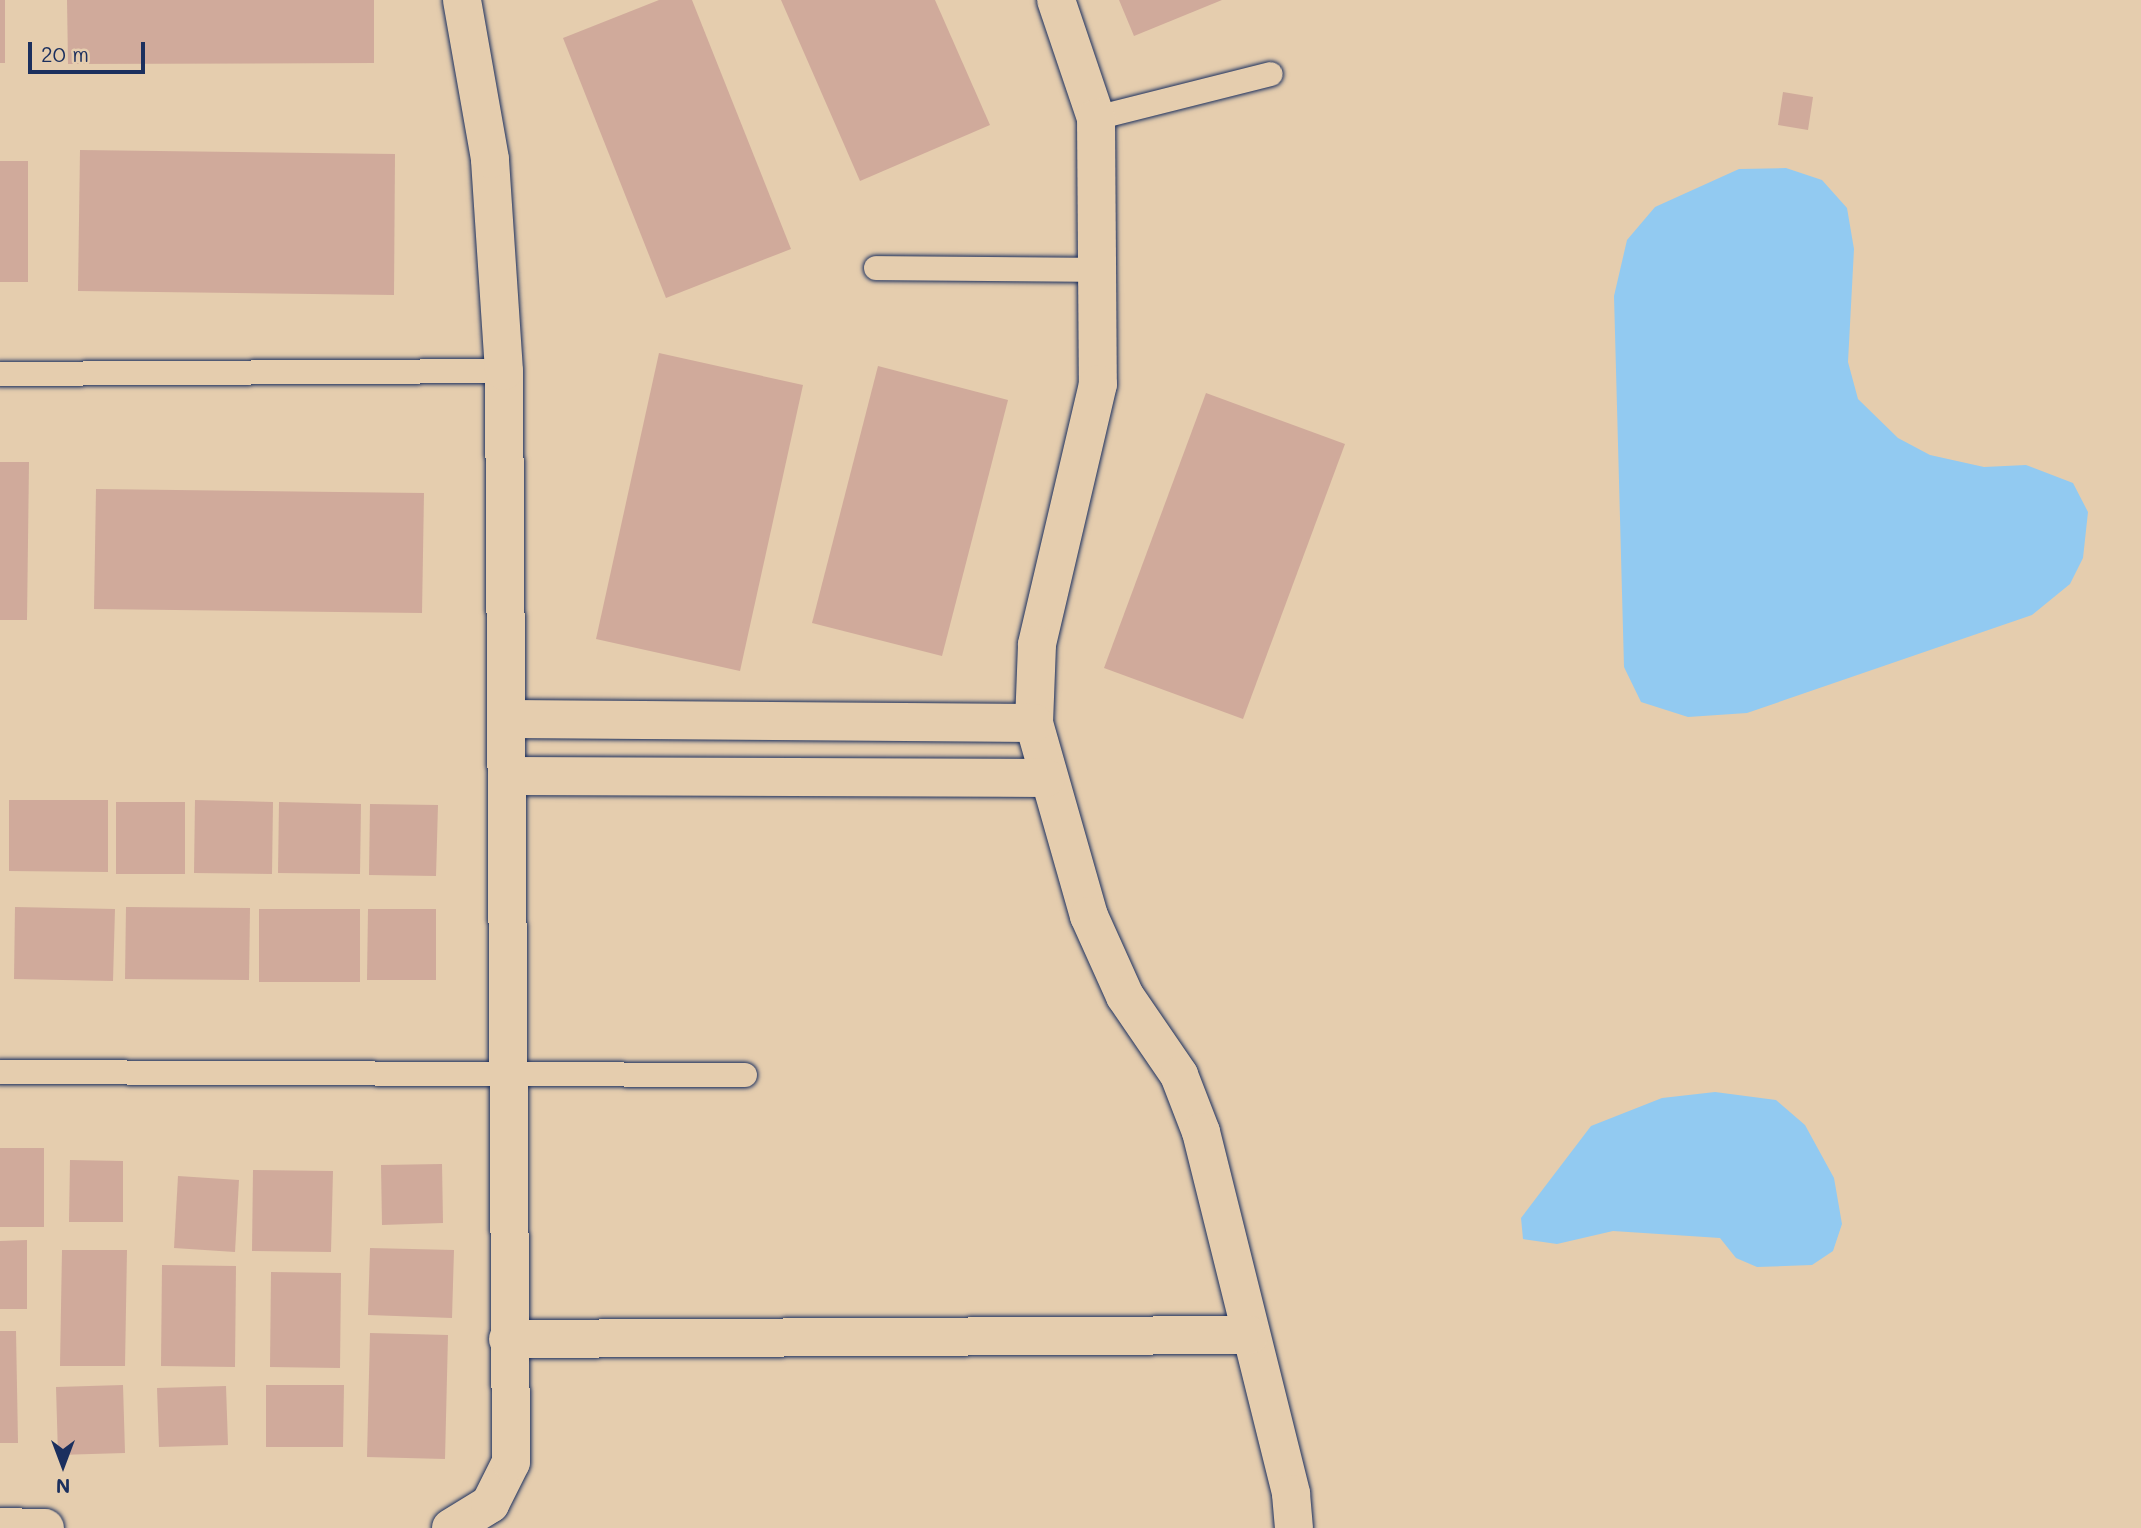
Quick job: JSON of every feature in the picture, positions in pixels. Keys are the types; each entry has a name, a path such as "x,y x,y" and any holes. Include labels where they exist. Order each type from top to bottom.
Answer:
{"street":[{"path":"451,1528 490,1504 510,1462 506,1075 511,719 504,371 490,159 463,0"},
{"path":"1055,0 1096,118 1100,270 1098,384 1037,645 1034,723 1046,778 1089,916 1125,996 1179,1076 1201,1132 1294,1528"},
{"path":"511,719 1034,723"},
{"path":"510,776 1046,778"},
{"path":"508,1339 1249,1335"},
{"path":"0,1527 45,1528"}],"lane":[{"path":"1096,118 1270,74"},
{"path":"876,268 1100,270"},
{"path":"0,374 504,371"},
{"path":"0,1072 745,1075"}],"water":[{"path":"1786,168 1822,180 1847,208 1854,249 1848,362 1858,399 1898,438 1930,455 1984,467 2026,465 2073,483 2088,512 2083,558 2070,584 2032,615 1747,713 1688,717 1641,702 1624,667 1614,296 1627,240 1655,207 1739,169"},
{"path":"1715,1092 1776,1100 1805,1125 1834,1178 1842,1224 1833,1251 1812,1265 1757,1267 1736,1258 1720,1238 1613,1231 1557,1244 1523,1239 1521,1218 1591,1126 1662,1098"}],"building":[{"path":"0,0 5,0 5,63 0,63"},
{"path":"67,0 374,0 374,63 68,64"},
{"path":"659,0 692,0 791,249 666,298 563,38"},
{"path":"781,0 935,0 990,125 860,181"},
{"path":"1119,0 1222,0 1134,36"},
{"path":"1783,92 1813,97 1808,130 1778,125"},
{"path":"80,150 395,154 394,295 78,291"},
{"path":"0,161 28,161 28,282 0,282"},
{"path":"659,353 803,385 740,671 596,639"},
{"path":"878,366 1008,400 942,656 812,623"},
{"path":"1206,393 1345,444 1243,719 1104,668"},
{"path":"0,462 29,462 27,620 0,620"},
{"path":"96,489 424,493 422,613 94,609"},
{"path":"9,800 108,800 108,872 9,871"},
{"path":"195,800 273,802 272,874 194,873"},
{"path":"116,802 185,802 185,874 116,874"},
{"path":"279,802 361,804 360,874 278,873"},
{"path":"370,804 438,805 436,876 369,875"},
{"path":"15,907 115,909 113,981 14,979"},
{"path":"126,907 250,908 249,980 125,979"},
{"path":"259,909 360,909 360,982 259,982"},
{"path":"368,909 436,909 436,980 367,980"},
{"path":"0,1148 44,1148 44,1227 0,1227"},
{"path":"70,1160 123,1161 123,1222 69,1222"},
{"path":"442,1164 443,1223 382,1225 381,1165"},
{"path":"253,1170 333,1171 331,1252 252,1251"},
{"path":"178,1176 239,1180 235,1252 174,1248"},
{"path":"27,1240 27,1309 0,1309 0,1241"},
{"path":"370,1248 454,1250 452,1318 368,1315"},
{"path":"62,1250 127,1250 125,1366 60,1366"},
{"path":"162,1265 236,1266 235,1367 161,1366"},
{"path":"271,1272 341,1273 340,1368 270,1367"},
{"path":"0,1331 16,1331 18,1443 0,1443"},
{"path":"370,1333 448,1335 445,1459 367,1457"},
{"path":"123,1385 125,1453 58,1455 56,1387"},
{"path":"266,1385 344,1385 343,1447 266,1447"},
{"path":"226,1386 228,1445 159,1447 157,1388"}]}
